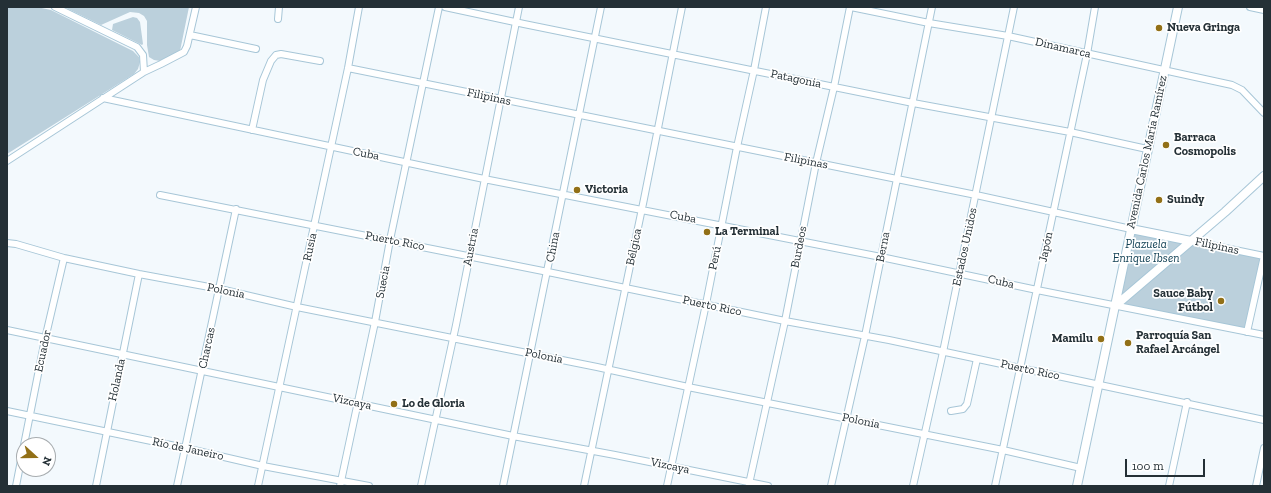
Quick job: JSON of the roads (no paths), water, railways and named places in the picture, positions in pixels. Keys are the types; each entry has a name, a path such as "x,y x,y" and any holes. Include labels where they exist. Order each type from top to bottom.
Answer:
{"street":[{"path":"55,7 137,47 143,55 144,72"},
{"path":"7,162 144,72 182,54 188,46 196,7"},
{"path":"278,19 280,7"},
{"name":"Rusia","path":"258,486 298,307 348,68 359,7"},
{"name":"Suecia","path":"341,483 439,7"},
{"name":"Patagonia","path":"445,7 913,103 1070,132 1147,149"},
{"name":"Austria","path":"421,486 470,257 484,179 519,7"},
{"name":"China","path":"503,486 602,7"},
{"name":"Bélgica","path":"584,486 642,209 682,7"},
{"name":"Perú","path":"667,486 706,304 766,7"},
{"name":"Dinamarca","path":"850,7 929,23 1008,36 1237,87 1242,90 1264,113"},
{"name":"Burdeos","path":"749,484 768,402 816,163 834,87 850,7"},
{"name":"Berna","path":"831,486 865,336 932,7"},
{"name":"Estados Unidos","path":"913,486 943,352 1014,7"},
{"name":"Japón","path":"996,486 1095,7"},
{"name":"Avenida Carlos María Ramírez","path":"1077,486 1178,7"},
{"path":"1250,7 1264,10"},
{"path":"190,35 256,49"},
{"path":"252,130 263,80 271,61 276,55 281,54 320,61"},
{"name":"Filipinas","path":"348,68 976,195 1264,256"},
{"name":"Cuba","path":"103,98 484,179 642,209 1264,335"},
{"path":"1115,306 1264,176"},
{"name":"Puerto Rico","path":"160,195 865,336 1187,402 1264,420"},
{"name":"Charcas","path":"177,486 236,209"},
{"name":"Polonia","path":"7,243 16,244 64,258 139,274 220,289 298,307 531,353 688,387 1003,450 1081,468"},
{"path":"1247,332 1264,256"},
{"name":"Ecuador","path":"26,437 45,339 64,258"},
{"name":"Holanda","path":"96,486 139,274"},
{"name":"Vizcaya","path":"7,330 513,436 671,466 749,484 768,486"},
{"path":"951,411 963,408 967,404 977,359"},
{"path":"1169,486 1187,402"},
{"name":"Río de Janeiro","path":"7,411 185,448 341,483 369,486"},
{"path":"1256,486 1264,448"}],"place":[{"name":"Nueva Gringa","path":"1159,28"},
{"name":"Barraca Cosmopolis","path":"1166,145"},
{"name":"Victoria","path":"577,190"},
{"name":"Suindy","path":"1159,200"},
{"name":"La Terminal","path":"707,232"},
{"name":"Sauce Baby Fútbol","path":"1221,301"},
{"name":"Mamilu","path":"1101,339"},
{"name":"Parroquía San Rafael Arcángel","path":"1128,343"},
{"name":"Lo de Gloria","path":"394,404"}],"park label":[{"name":"Plazuela Enrique Ibsen","path":"1146,252"}]}
